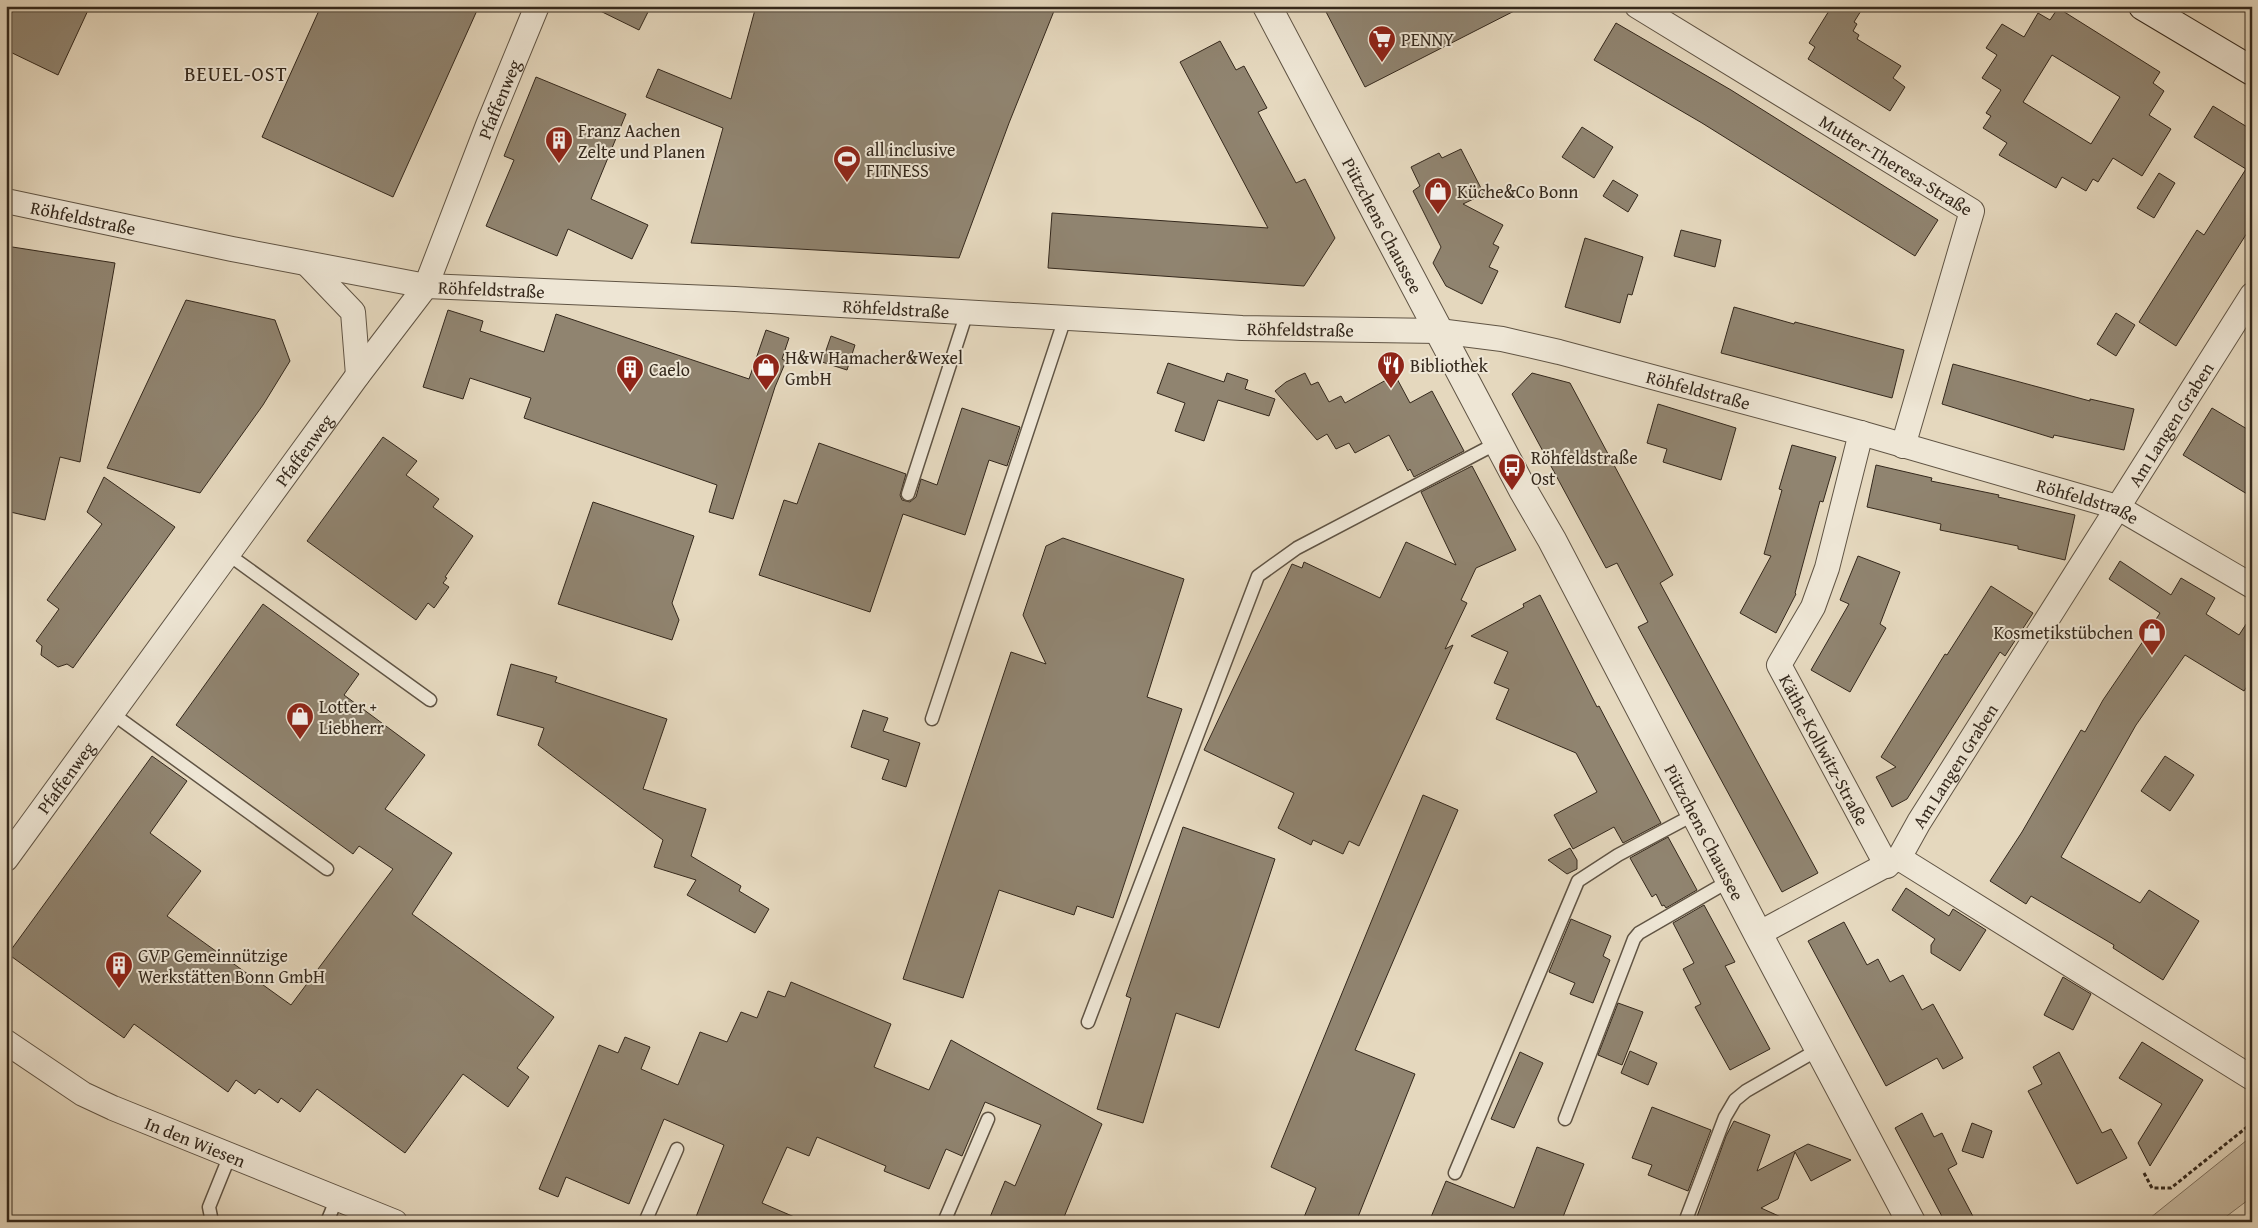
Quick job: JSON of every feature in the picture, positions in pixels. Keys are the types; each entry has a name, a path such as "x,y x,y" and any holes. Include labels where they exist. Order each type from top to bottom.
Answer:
{"street":[{"name":"Pfaffenweg","path":"6,859 229,555 358,374 426,286 488,125 537,6"},
{"name":"Pützchens Chaussee","path":"1267,6 1911,1222"},
{"name":"Mutter-Theresa-Straße","path":"1637,6 1972,211 1904,446"},
{"path":"2143,6 2252,71"},
{"name":"Röhfeldstraße","path":"6,201 307,264 426,286 967,312 1242,328 1439,331 1502,339 1559,352 1861,433 2117,507 2252,586"},
{"path":"307,264 353,312 358,374"},
{"name":"Am Langen Graben","path":"1894,862 2252,295"},
{"name":"Käthe-Kollwitz-Straße","path":"1861,433 1827,568 1812,607 1779,665 1894,862"},
{"path":"1758,934 1894,862 2252,1078"},
{"name":"In den Wiesen","path":"6,1042 83,1094 112,1108 395,1222"}],"lane":[{"path":"908,494 967,312"},
{"path":"932,719 1065,318"},
{"path":"1088,1022 1258,576 1297,548 1498,442"},
{"path":"229,555 430,700"},
{"path":"113,714 327,869"},
{"path":"1455,1173 1578,881 1618,855 1695,814"},
{"path":"1565,1119 1634,939 1639,933 1730,881"},
{"path":"1685,1222 1725,1117 1734,1100 1746,1091 1819,1049"},
{"path":"944,1222 988,1119"},
{"path":"645,1222 677,1149"},
{"path":"212,1222 209,1207 230,1155"},
{"path":"327,1222 337,1198"}],"path":[{"path":"2144,1174 2152,1188 2171,1188 2252,1123"}],"shaded area":[{"path":"2252,1136 2252,1197 2219,1222 2145,1222"}],"building":[{"path":"15,6 90,6 58,75 6,50 6,25"},
{"path":"321,6 479,6 393,197 262,137"},
{"path":"590,6 651,6 639,30"},
{"name":"all inclusive FITNESS","path":"756,6 1056,6 1009,123 959,258 691,243 723,128 646,97 658,69 731,99"},
{"name":"PENNY","path":"1323,6 1524,6 1365,87"},
{"path":"1832,6 1864,6 1854,22 1857,24 1853,31 1859,35 1857,39 1901,66 1893,78 1905,87 1890,111 1808,59 1815,47 1809,43"},
{"path":"2058,8 2160,72 2153,83 2164,91 2149,115 2171,129 2142,176 2113,158 2098,182 2093,179 2086,191 2062,177 2056,188 1999,155 2007,143 1983,128 1991,116 1986,113 2001,90 1982,78 1997,55 1986,48 2002,24 2024,37 2038,13 2050,20","holes":["2052,55 2120,97 2091,144 2023,102"]},
{"path":"1616,23 1731,90 1938,220 1915,256 1702,123 1594,60"},
{"path":"1220,41 1236,70 1244,66 1267,108 1258,112 1296,183 1305,179 1335,238 1304,286 1048,268 1052,213 1268,228 1180,62"},
{"name":"Franz Aachen Zelte und Planen","path":"536,77 626,114 591,199 648,225 632,259 568,229 557,256 486,226 514,160 504,156"},
{"path":"2213,106 2252,130 2252,225 2176,346 2139,322 2197,230 2204,235 2246,169 2194,137"},
{"path":"1582,127 1613,147 1594,178 1562,157"},
{"path":"1461,149 1484,194 1463,204 1503,225 1493,244 1499,247 1489,267 1498,271 1482,304 1446,286 1433,263 1441,247 1413,191 1420,186 1411,167 1439,153 1442,158"},
{"path":"2159,173 2175,183 2154,218 2137,208"},
{"path":"1613,180 1638,195 1628,212 1603,196"},
{"path":"1681,230 1721,240 1715,267 1674,256"},
{"path":"1585,238 1643,257 1632,295 1628,294 1620,323 1565,307"},
{"path":"6,246 115,263 80,462 60,457 45,520 6,511"},
{"path":"186,300 275,320 290,361 263,405 200,493 107,468"},
{"path":"1734,307 1794,324 1795,322 1904,350 1892,398 1721,353"},
{"name":"Caelo","path":"448,310 483,321 480,331 544,352 556,314 749,379 766,330 789,338 782,359 786,361 775,387 733,519 709,512 717,485 524,418 531,398 470,378 463,399 423,387"},
{"path":"2116,313 2135,325 2116,356 2097,344"},
{"path":"831,336 855,345 847,370 822,362"},
{"path":"1168,363 1224,382 1227,373 1248,380 1245,389 1275,399 1269,416 1218,400 1204,441 1175,431 1185,403 1157,393"},
{"path":"1953,364 2090,401 2090,399 2134,409 2124,450 2054,435 2053,438 1942,404"},
{"path":"1305,373 1311,385 1318,382 1329,402 1341,396 1345,403 1395,375 1410,403 1432,391 1464,451 1414,477 1410,469 1408,471 1389,435 1355,453 1349,443 1336,449 1327,434 1317,440 1275,391 1286,382"},
{"path":"1532,373 1570,383 1673,575 1660,583 1818,873 1782,892 1638,627 1648,622 1617,563 1606,568 1512,394"},
{"path":"1658,404 1736,428 1721,480 1663,462 1667,449 1647,443"},
{"path":"962,408 1020,427 1007,466 989,460 965,535 903,514 870,612 759,575 784,500 797,504 819,443 906,474 900,495 902,500 910,502 916,497 921,479 937,485"},
{"path":"2212,408 2252,432 2252,497 2183,455"},
{"path":"383,437 417,461 406,475 439,499 433,507 473,536 445,577 447,578 443,583 449,587 434,608 428,603 416,620 307,541"},
{"path":"1792,445 1836,457 1823,502 1820,501 1796,594 1776,633 1740,613 1771,556 1764,554 1782,490 1779,489"},
{"path":"1876,465 1932,478 1931,481 1999,495 1998,497 2075,515 2065,560 2018,549 2018,546 1940,530 1941,524 1867,507"},
{"path":"1472,466 1516,550 1476,568 1461,600 1467,603 1445,649 1453,645 1359,846 1349,841 1343,854 1313,840 1311,845 1278,828 1294,793 1204,750 1292,564 1302,568 1304,562 1380,598 1406,542 1456,565 1421,492"},
{"path":"104,477 175,527 73,668 67,664 58,667 41,655 42,646 36,641 59,609 47,600 102,524 87,512"},
{"path":"593,502 694,536 672,603 679,620 672,640 558,604"},
{"path":"1063,538 1184,579 1147,697 1182,709 1113,918 1077,906 1074,915 999,890 963,998 903,979 1011,652 1046,664 1023,615 1046,546"},
{"path":"1858,556 1900,572 1880,624 1886,628 1850,692 1811,670 1849,604 1840,600"},
{"path":"2120,561 2171,595 2181,578 2215,598 2206,614 2239,635 2252,615 2252,679 2244,691 2185,655 2136,725 2061,857 2140,903 2149,890 2199,921 2163,980 2113,948 2114,945 2031,896 2026,904 1990,881 2022,832 2081,730 2085,732 2103,700 2154,625 2160,613 2109,579"},
{"path":"1991,586 2033,613 2005,656 2000,652 1907,799 1892,807 1876,777 1896,767 1881,757 1945,654 1947,655"},
{"path":"1540,595 1597,707 1599,706 1661,823 1623,843 1614,827 1573,849 1554,815 1597,792 1576,753 1496,719 1509,689 1494,683 1508,652 1471,636 1524,607 1523,604"},
{"path":"263,604 359,674 344,695 425,755 385,809 452,853 412,914 554,1017 517,1068 529,1077 508,1107 463,1074 405,1153 317,1089 300,1112 281,1098 278,1103 259,1089 255,1094 236,1080 228,1092 134,1024 124,1038 8,954 152,756 187,781 150,833 201,871 167,916 291,1005 393,869 359,846 353,854 176,725"},
{"path":"511,664 557,677 555,682 667,719 643,789 706,809 691,856 741,886 739,891 769,909 755,933 687,895 696,880 654,867 663,840 538,745 544,728 497,715"},
{"path":"863,710 888,718 883,731 920,743 906,787 882,779 889,760 851,747"},
{"path":"2165,756 2194,775 2170,811 2141,791"},
{"path":"1423,795 1458,810 1355,1050 1415,1074 1356,1222 1302,1222 1316,1188 1271,1167"},
{"path":"1183,827 1275,859 1219,1028 1176,1013 1143,1123 1097,1109 1131,998 1126,996"},
{"path":"1668,837 1697,890 1666,908 1664,905 1662,906 1656,894 1652,897 1630,858"},
{"path":"1570,848 1577,860 1577,869 1567,874 1548,860"},
{"path":"1906,888 1949,916 1953,909 1986,930 1960,971 1931,953 1931,945 1935,939 1892,910"},
{"path":"1704,905 1735,962 1725,966 1770,1049 1730,1070 1695,1007 1701,1004 1683,969 1694,963 1673,923"},
{"path":"1571,919 1611,936 1603,956 1610,960 1593,1003 1570,994 1575,983 1549,972"},
{"path":"1844,922 1867,965 1878,959 1890,982 1903,975 1922,1010 1933,1004 1963,1058 1943,1069 1937,1058 1886,1086 1808,941"},
{"path":"2063,977 2091,994 2073,1030 2044,1015"},
{"path":"791,982 891,1024 874,1067 929,1090 951,1040 1102,1124 1062,1222 988,1222 1005,1181 1015,1186 1041,1125 985,1102 962,1156 946,1149 929,1189 884,1171 886,1166 817,1137 809,1156 787,1147 762,1203 806,1222 694,1222 724,1145 664,1119 629,1204 566,1177 558,1197 539,1189 599,1045 618,1053 625,1037 650,1047 641,1069 678,1085 700,1032 727,1042 741,1012 757,1018 768,991 785,997"},
{"path":"1618,1003 1643,1012 1622,1065 1598,1055"},
{"path":"2142,1042 2203,1080 2150,1166 2138,1143 2162,1104 2119,1078"},
{"path":"1630,1051 1657,1063 1648,1085 1621,1073"},
{"path":"1520,1052 1543,1063 1514,1128 1491,1119"},
{"path":"2059,1052 2102,1133 2111,1129 2127,1158 2077,1184 2028,1091 2042,1084 2033,1067"},
{"path":"1652,1107 1711,1130 1688,1191 1648,1175 1652,1165 1632,1158"},
{"path":"1922,1113 1934,1137 1942,1133 1957,1164 1948,1169 1976,1222 1945,1222 1895,1128"},
{"path":"1734,1121 1770,1135 1757,1171 1808,1144 1851,1160 1811,1181 1795,1152 1778,1199 1761,1208 1792,1222 1695,1222 1726,1136"},
{"path":"1972,1123 1992,1131 1983,1158 1962,1151"},
{"path":"1537,1147 1584,1164 1561,1222 1444,1222 1431,1217 1446,1181 1514,1208"}],"place":[{"name":"PENNY","path":"1382,63"},
{"name":"Franz Aachen Zelte und Planen","path":"559,164"},
{"name":"all inclusive FITNESS","path":"847,183"},
{"name":"Küche&Co Bonn","path":"1438,215"},
{"name":"Bibliothek","path":"1391,389"},
{"name":"H&W Hamacher&Wexel GmbH","path":"766,391"},
{"name":"Caelo","path":"630,393"},
{"name":"Röhfeldstraße Ost","path":"1512,491"},
{"name":"Kosmetikstübchen","path":"2152,656"},
{"name":"Lotter + Liebherr","path":"300,740"},
{"name":"GVP Gemeinnützige Werkstätten Bonn GmbH","path":"119,989"}],"district":[{"name":"BEUEL-OST","path":"236,73"}]}
